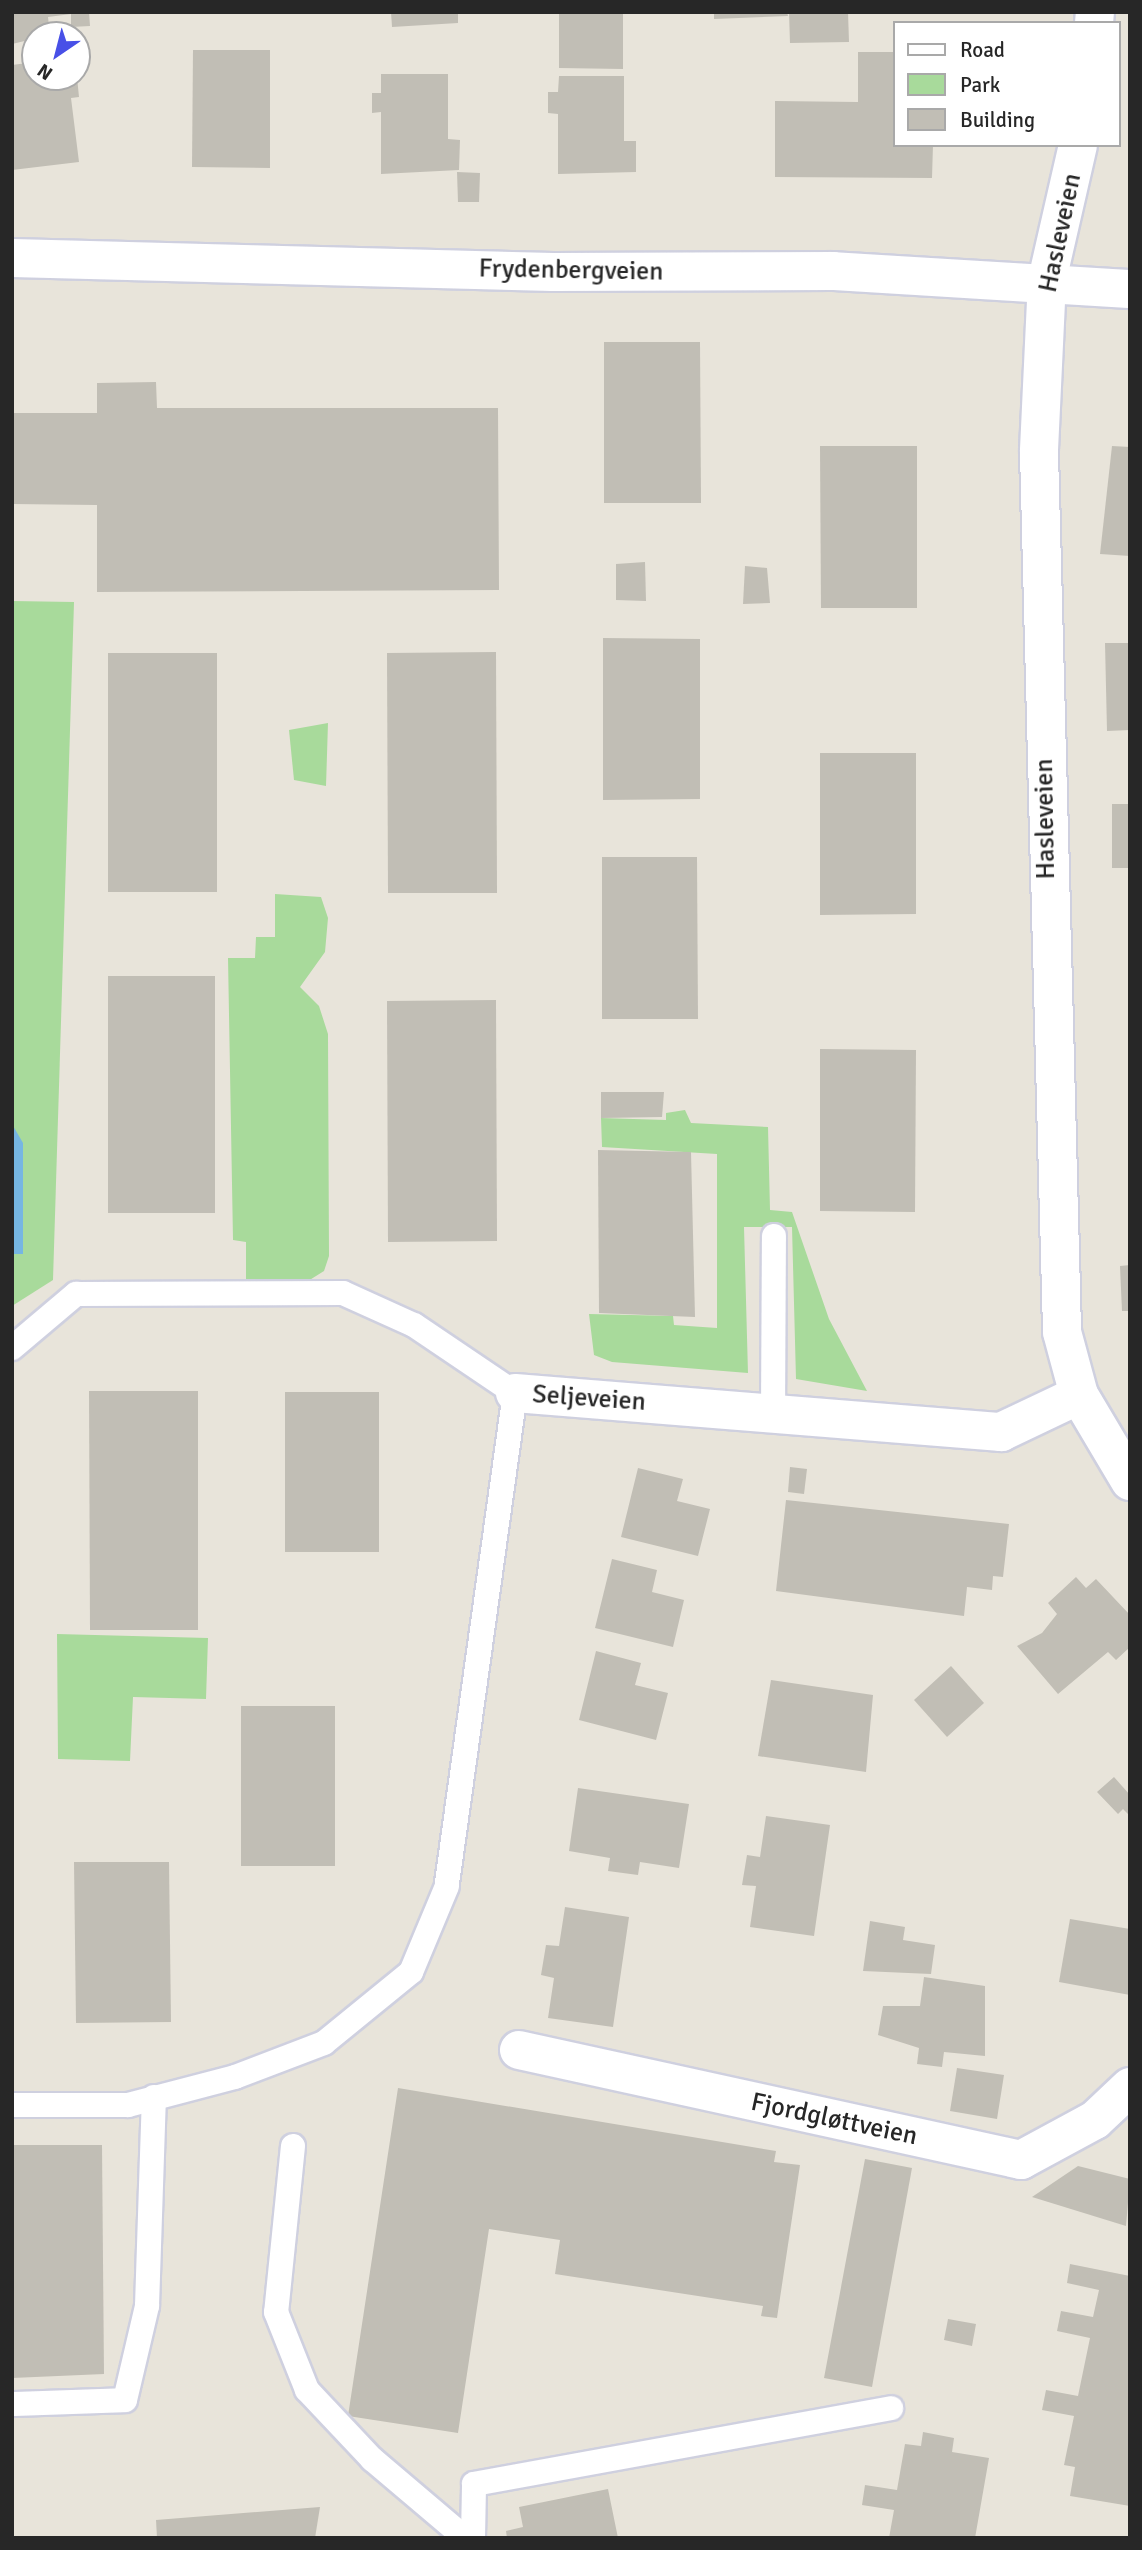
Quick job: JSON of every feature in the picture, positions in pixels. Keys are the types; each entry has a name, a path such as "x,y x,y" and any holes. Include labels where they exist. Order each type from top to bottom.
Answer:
{"street":[{"name":"Hasleveien","path":"1079,147 1047,280 1039,452 1050,972 1062,1332 1079,1395 1130,1481"},
{"name":"Frydenbergveien","path":"12,258 1047,280 1130,289"},
{"name":"Seljeveien","path":"515,1393 1001,1432 1079,1395"},
{"name":"Fjordgløttveien","path":"519,2050 1021,2160 1095,2120 1130,2087"}],"lane":[{"path":"773,1415 774,1236"},
{"name":"Seljeveien","path":"12,1349 76,1294 343,1293 414,1325 515,1393"},
{"path":"12,2105 128,2105 235,2077 324,2043 411,1972 447,1886 515,1393"},
{"path":"12,2403 125,2400 148,2306 154,2097"},
{"path":"293,2147 276,2312 307,2390 372,2459 465,2538"},
{"path":"473,2538 474,2484 891,2408"}],"green space":[{"path":"12,601 74,602 53,1280 12,1306"},
{"path":"328,723 326,786 294,780 289,730"},
{"path":"275,894 321,897 328,918 325,952 300,987 319,1006 328,1034 329,1256 324,1271 308,1281 246,1281 246,1242 233,1240 228,958 255,958 256,937 275,937"},
{"path":"685,1110 691,1123 768,1127 770,1210 792,1212 829,1319 867,1391 796,1379 792,1227 744,1227 748,1373 612,1362 594,1355 589,1314 673,1316 674,1325 717,1328 717,1154 602,1147 601,1118 666,1120 666,1113"},
{"path":"57,1634 208,1638 206,1699 133,1697 130,1761 58,1759"}],"water":[{"path":"12,1124 23,1143 23,1254 12,1254"}],"building":[{"path":"12,12 89,12 90,21 71,21 71,14 48,17 48,21 21,21 21,42 12,44"},
{"path":"391,12 458,12 458,23 392,27"},
{"path":"559,12 623,12 623,69 559,68"},
{"path":"714,12 787,12 788,16 714,19"},
{"path":"789,12 848,12 849,42 790,43"},
{"path":"193,50 270,50 270,168 192,167"},
{"path":"858,52 894,52 894,147 933,147 932,178 775,177 775,101 858,102"},
{"path":"21,64 21,91 78,91 79,97 71,98 79,162 12,170 12,65"},
{"path":"381,74 448,74 448,139 460,140 459,170 381,174 381,112 372,113 372,93 381,93"},
{"path":"559,76 624,76 624,141 636,141 636,172 558,174 558,114 548,113 548,92 558,92"},
{"path":"457,172 480,173 479,202 458,202"},
{"path":"604,342 700,342 701,503 604,503"},
{"path":"156,382 157,408 498,408 499,590 97,592 97,505 12,504 12,413 97,413 97,383"},
{"path":"820,446 917,446 917,608 821,608"},
{"path":"1112,446 1130,447 1130,556 1100,554"},
{"path":"645,562 646,601 616,600 616,564"},
{"path":"745,566 767,568 770,603 743,604"},
{"path":"603,638 700,639 700,799 603,800"},
{"path":"1105,643 1130,643 1130,730 1107,731"},
{"path":"496,652 497,893 388,893 387,653"},
{"path":"108,653 217,653 217,892 108,892"},
{"path":"820,753 916,753 916,914 820,915"},
{"path":"1112,804 1130,804 1130,868 1112,868"},
{"path":"602,857 697,857 698,1019 602,1019"},
{"path":"108,976 215,976 215,1213 108,1213"},
{"path":"496,1000 497,1241 388,1242 387,1001"},
{"path":"820,1049 916,1050 915,1212 820,1211"},
{"path":"601,1092 664,1092 662,1117 601,1118"},
{"path":"598,1150 691,1152 695,1317 599,1313"},
{"path":"1130,1265 1130,1311 1122,1311 1120,1266"},
{"path":"89,1391 198,1391 198,1630 90,1630"},
{"path":"285,1392 379,1392 379,1552 285,1552"},
{"path":"790,1467 807,1469 804,1494 788,1492"},
{"path":"638,1468 683,1479 677,1501 710,1509 698,1556 621,1537"},
{"path":"786,1500 1009,1524 1003,1577 993,1576 992,1590 967,1587 964,1616 776,1591"},
{"path":"612,1559 657,1570 652,1592 684,1600 673,1647 595,1628"},
{"path":"1076,1577 1086,1588 1096,1579 1130,1615 1130,1647 1116,1660 1108,1652 1058,1694 1017,1646 1042,1633 1057,1614 1048,1603"},
{"path":"596,1651 641,1663 635,1685 668,1693 656,1740 579,1720"},
{"path":"951,1666 984,1703 947,1737 914,1700"},
{"path":"771,1680 873,1695 866,1772 758,1756"},
{"path":"241,1706 335,1706 335,1866 241,1866"},
{"path":"1114,1777 1130,1795 1130,1816 1123,1809 1118,1814 1097,1792"},
{"path":"578,1788 689,1804 679,1868 640,1862 638,1875 608,1871 610,1858 569,1851"},
{"path":"766,1816 830,1825 814,1936 750,1927 756,1886 742,1885 747,1855 760,1857"},
{"path":"74,1862 169,1862 171,2022 76,2023"},
{"path":"565,1907 629,1917 613,2027 548,2018 554,1978 541,1975 546,1945 559,1946"},
{"path":"1070,1919 1130,1929 1130,1995 1059,1982"},
{"path":"870,1921 905,1927 903,1940 935,1945 931,1974 863,1971"},
{"path":"924,1977 985,1986 985,2056 944,2052 942,2067 917,2064 919,2048 878,2035 883,2006 920,2006"},
{"path":"957,2068 1004,2075 997,2119 950,2111"},
{"path":"398,2088 776,2151 774,2162 800,2165 777,2318 761,2316 763,2306 555,2274 560,2240 489,2229 458,2433 348,2416"},
{"path":"12,2145 102,2145 104,2374 12,2378"},
{"path":"865,2159 912,2168 872,2387 824,2378"},
{"path":"1078,2166 1130,2179 1126,2226 1032,2197"},
{"path":"1070,2264 1130,2276 1130,2506 1070,2496 1075,2467 1064,2465 1074,2416 1042,2410 1046,2390 1078,2396 1090,2338 1057,2331 1061,2311 1093,2317 1099,2290 1067,2283"},
{"path":"948,2319 976,2324 972,2346 944,2340"},
{"path":"923,2432 954,2438 952,2452 989,2458 975,2538 889,2538 894,2510 862,2505 865,2485 897,2490 905,2444 921,2446"},
{"path":"608,2489 618,2538 507,2538 506,2531 523,2527 519,2507"},
{"path":"320,2507 315,2538 157,2538 156,2520"}]}
